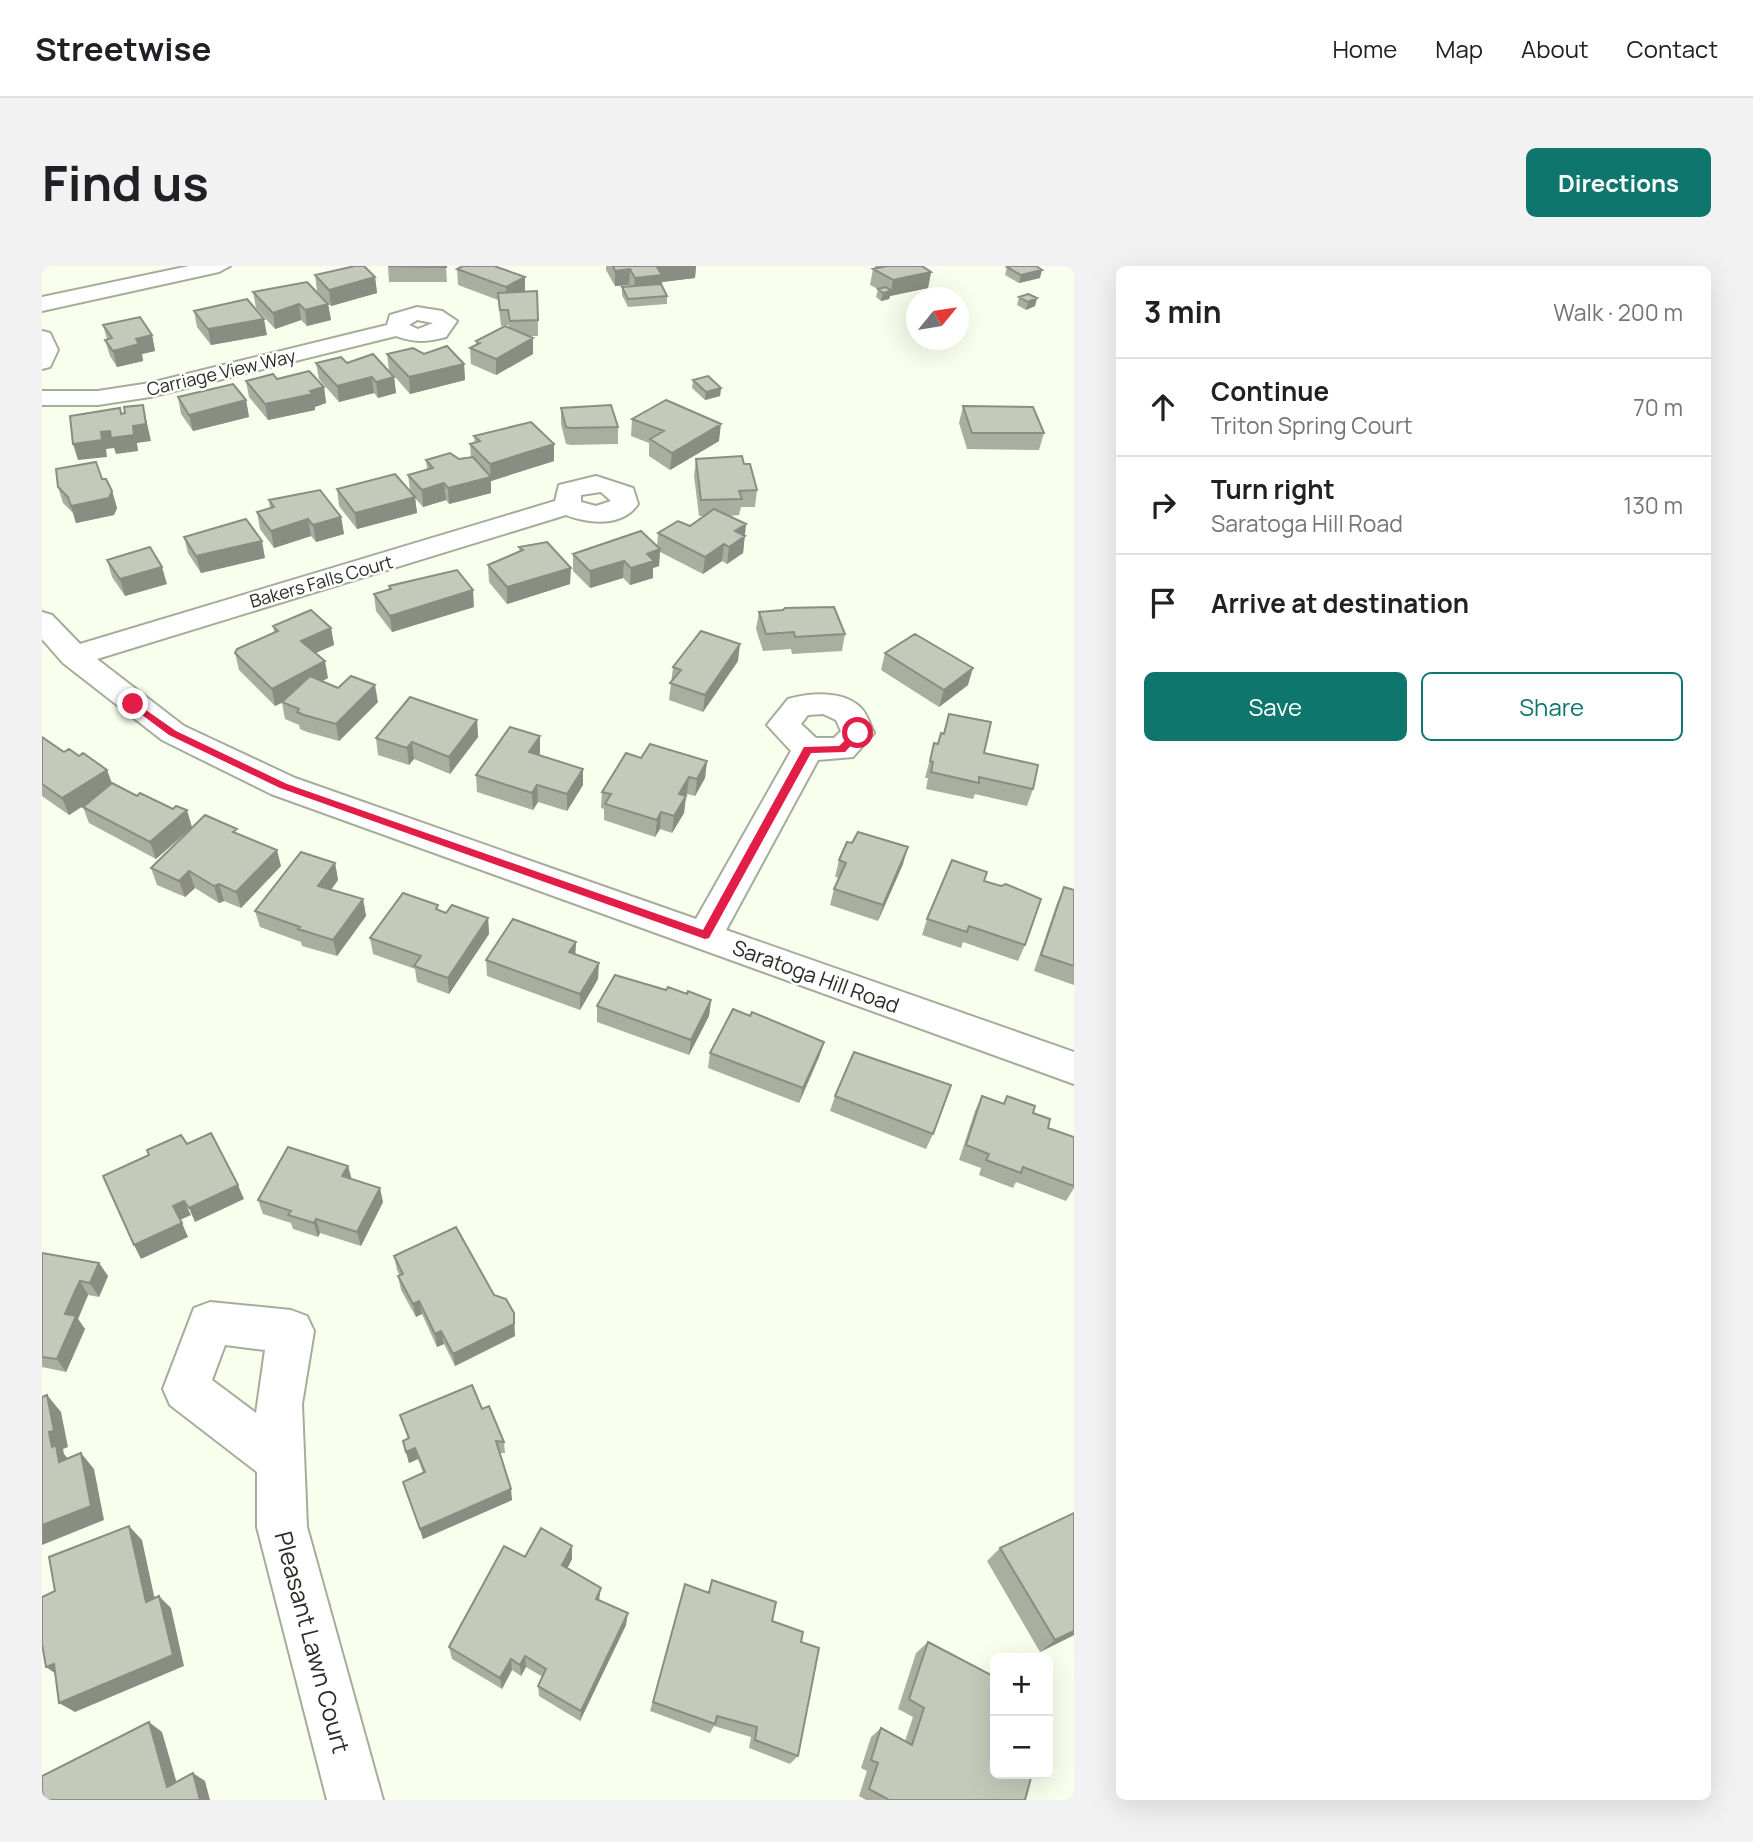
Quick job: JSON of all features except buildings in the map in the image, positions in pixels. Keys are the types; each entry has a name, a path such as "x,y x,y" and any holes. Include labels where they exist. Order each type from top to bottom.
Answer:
{"street":[{"path":"42,304 219,266"},
{"name":"Carriage View Way","path":"42,398 98,398 150,390 398,329"},
{"path":"42,338 46,350 42,362"},
{"name":"Bakers Falls Court","path":"75,656 568,506"},
{"name":"Saratoga Hill Road","path":"42,621 75,656 173,733 220,758 283,786 1074,1068"},
{"path":"705,935 808,749"},
{"name":"Pleasant Lawn Court","path":"278,1459 186,1390 210,1323 291,1331 279,1404 282,1527 355,1800"}],"route":[{"path":"133,704 173,733 220,758 283,786 705,935 808,749 842,749 858,733"}]}
